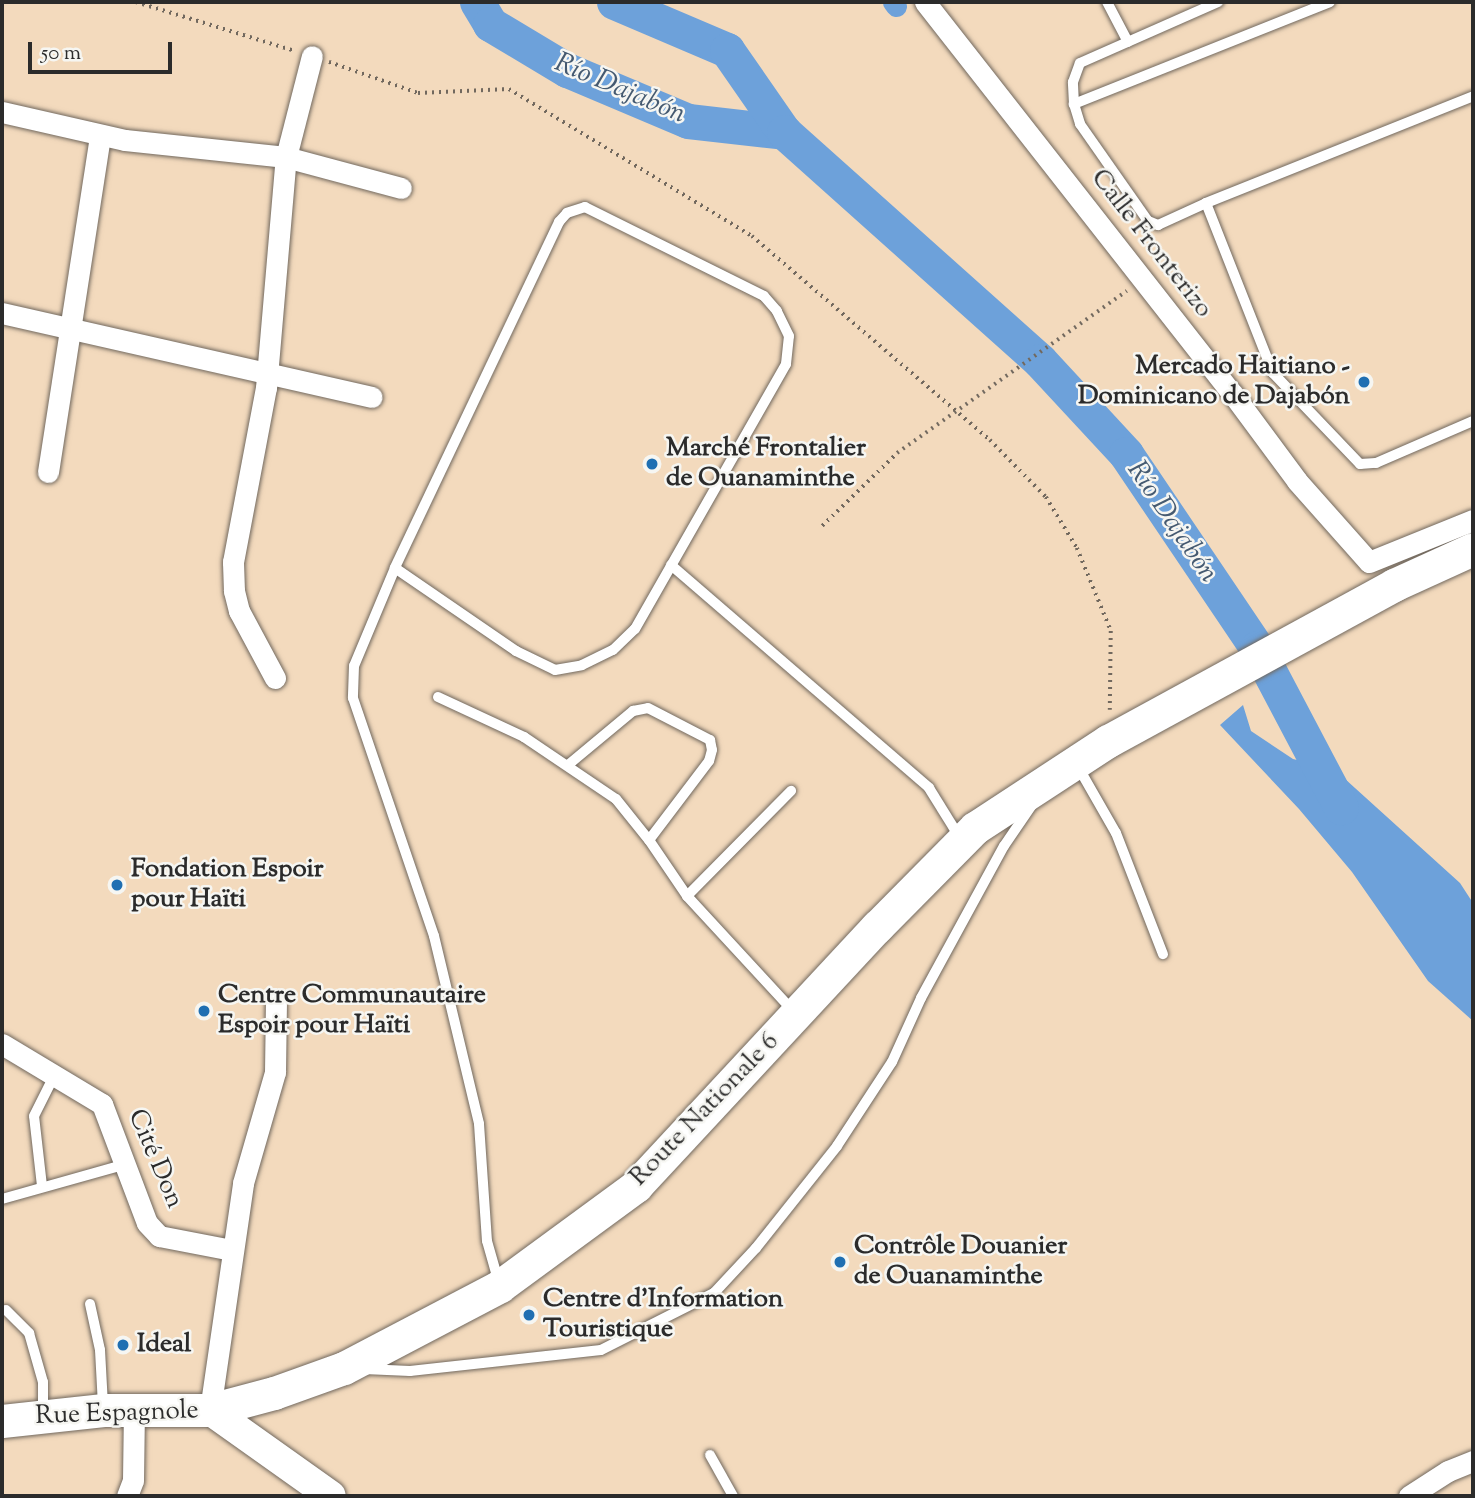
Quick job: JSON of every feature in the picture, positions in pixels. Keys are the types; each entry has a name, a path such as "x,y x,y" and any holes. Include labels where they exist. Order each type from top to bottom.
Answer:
{"main road":[{"name":"Route Nationale 6","path":"210,1410 274,1393 344,1368 500,1286 636,1186 975,828 1143,722 1418,573 1473,549"},
{"name":"Rue Espagnole","path":"2,1421 43,1415 119,1410 210,1410"}],"street":[{"name":"Calle Fronterizo","path":"930,3 1297,481 1369,562 1473,520"},
{"path":"275,678 239,611 234,591 233,562 268,372 286,157 312,56"},
{"path":"2,112 125,140 286,157 401,188"},
{"path":"48,472 100,135"},
{"path":"2,313 372,397"},
{"path":"210,1410 243,1183 275,1072 276,1004"},
{"name":"Cité Don","path":"2,1044 102,1104 147,1223 159,1236 232,1250"},
{"path":"119,1410 133,1480 127,1496"},
{"name":"Rue Espagnole","path":"210,1410 331,1496"},
{"path":"1409,1496 1448,1471 1473,1461"}],"lane":[{"path":"1107,2 1128,42"},
{"path":"1218,2 1080,63 1073,82 1074,104 1080,124 1148,222 1158,225 1206,203 1473,96"},
{"path":"1074,104 1330,2"},
{"path":"1206,203 1273,373 1360,464 1376,463 1473,421"},
{"path":"395,569 516,651 555,670 582,665 614,650 635,629 786,365 789,336 777,311 764,296 585,207 567,213 559,222 395,569 354,666 353,698 434,936 479,1124 487,1241 500,1286"},
{"path":"671,565 929,788 962,841"},
{"path":"438,697 524,737 616,799 649,840 687,896 796,1014"},
{"path":"568,765 633,711 648,708 710,740 712,750 709,761 649,840"},
{"path":"1076,763 1116,833 1163,954"},
{"path":"344,1368 410,1371 601,1350 714,1293 756,1248 837,1146 892,1062 920,998 1004,846 1047,782"},
{"path":"687,896 791,791"},
{"path":"42,1186 34,1116 54,1076"},
{"path":"2,1199 123,1165"},
{"path":"90,1304 100,1350 119,1410"},
{"path":"6,1310 29,1333 43,1382 43,1415"},
{"path":"710,1455 733,1496"}],"path":[{"path":"822,526 897,453 1127,291"}],"water":[{"path":"1243,705 1251,731 1293,759 1334,769 1460,883 1473,903 1473,1021 1428,981 1352,872 1299,809 1220,725"}],"waterway":[{"name":"Río Dajabón","path":"477,2 490,24 567,70 688,121 784,132"},
{"name":"Río Dajabón","path":"614,2 727,50 784,132 1040,361 1126,454 1257,648 1341,807"},
{"path":"893,2 896,6"}],"place":[{"name":"Mercado Haitiano - Dominicano de Dajabón","path":"1364,382"},
{"name":"Marché Frontalier de Ouanaminthe","path":"652,464"},
{"name":"Fondation Espoir pour Haïti","path":"117,885"},
{"name":"Centre Communautaire Espoir pour Haïti","path":"204,1011"},
{"name":"Contrôle Douanier de Ouanaminthe","path":"840,1262"},
{"name":"Centre d'Information Touristique","path":"529,1315"},
{"name":"Ideal","path":"123,1345"}]}
